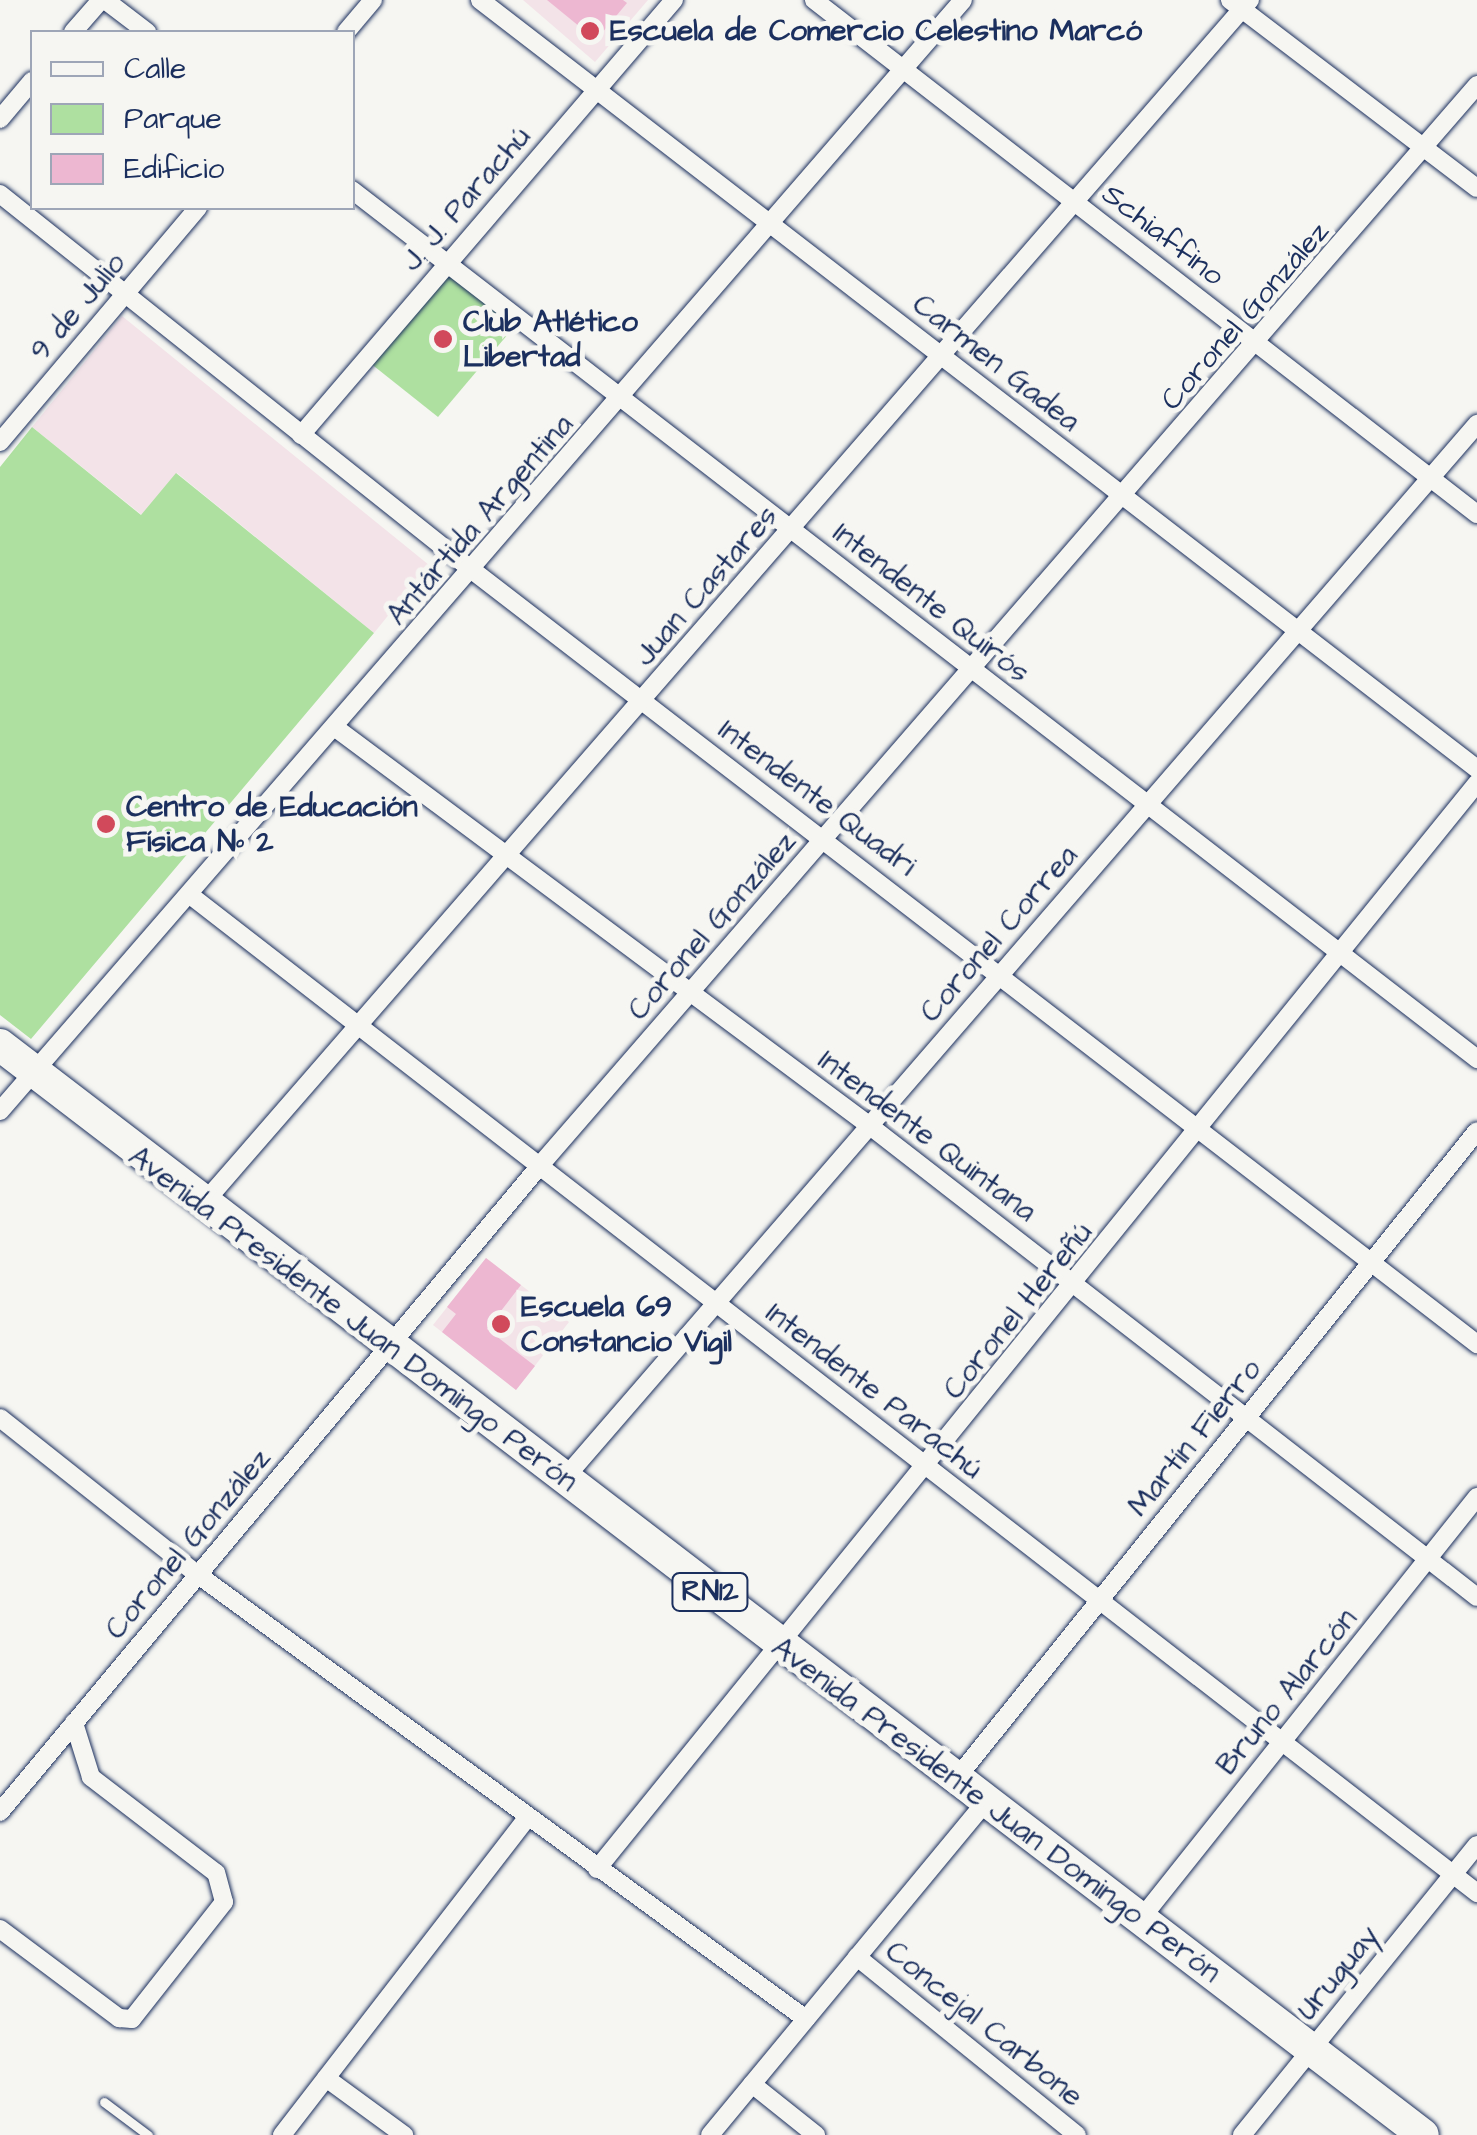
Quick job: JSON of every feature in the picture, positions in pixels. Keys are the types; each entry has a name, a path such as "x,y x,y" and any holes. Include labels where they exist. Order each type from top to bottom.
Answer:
{"highway":[{"name":"Avenida Presidente Juan Domingo Perón","path":"0,1045 202,1205 1423,2135"}],"street":[{"path":"76,30 103,0 145,30"},
{"path":"348,30 374,0"},
{"name":"Carmen Gadea","path":"480,0 1477,769"},
{"name":"J. J. Parachú","path":"300,434 674,0"},
{"name":"Schiaffino","path":"814,0 1477,514"},
{"name":"Antártida Argentina","path":"0,1111 336,729 963,0"},
{"path":"1240,3 1477,188"},
{"name":"Juan Castares","path":"202,1205 1077,204 1240,3"},
{"path":"0,119 30,83"},
{"name":"Coronel González","path":"0,1811 542,1164 1258,344 1477,85"},
{"name":"Intendente Quirós","path":"355,192 1477,1060"},
{"name":"Intendente Quadri","path":"0,194 472,570 827,837 1477,1344"},
{"name":"9 de Julio","path":"0,442 196,210"},
{"name":"Coronel Correa","path":"563,1480 1477,424"},
{"name":"Intendente Quintana","path":"336,729 870,1126 1477,1598"},
{"name":"Coronel Hereñú","path":"597,1868 783,1648 1477,783"},
{"name":"Intendente Parachú","path":"190,895 542,1164 1477,1894"},
{"name":"Martín Fierro","path":"956,1779 1477,1131"},
{"path":"0,1418 197,1574 806,2019"},
{"name":"Bruno Alarcón","path":"1140,1920 1477,1498"},
{"path":"0,1929 119,2018 132,2019 224,1902 216,1874 91,1778 74,1723"},
{"path":"710,2135 985,1802"},
{"path":"282,2135 527,1818"},
{"name":"Uruguay","path":"1242,2135 1477,1845"},
{"name":"Concejal Carbone","path":"857,1956 1077,2135"},
{"path":"326,2078 404,2135"},
{"path":"752,2084 816,2135"}],"lane":[{"path":"104,2102 148,2135"}],"shaded area":[{"name":"Escuela de Comercio Celestino Marcó","path":"523,0 648,0 595,62"},
{"path":"122,316 429,565 374,633 177,473 142,515 32,427"},
{"name":"Escuela 69 Constancio Vigil","path":"486,1258 569,1322 516,1390 433,1325"}],"green space":[{"name":"Club Atlético Libertad","path":"447,263 520,320 438,417 365,359"},
{"name":"Centro de Educación Física Nº 2","path":"32,427 141,515 176,473 374,633 31,1039 0,1015 0,467"}],"building":[{"path":"547,0 623,0 627,3 596,40"},
{"path":"486,1258 521,1285 487,1329 535,1366 516,1390 442,1332 456,1314 447,1307"}],"place":[{"name":"Escuela de Comercio Celestino Marcó","path":"590,31"},
{"name":"Club Atlético Libertad","path":"443,339"},
{"name":"Centro de Educación Física Nº 2","path":"106,824"},
{"name":"Escuela 69 Constancio Vigil","path":"501,1324"}]}
